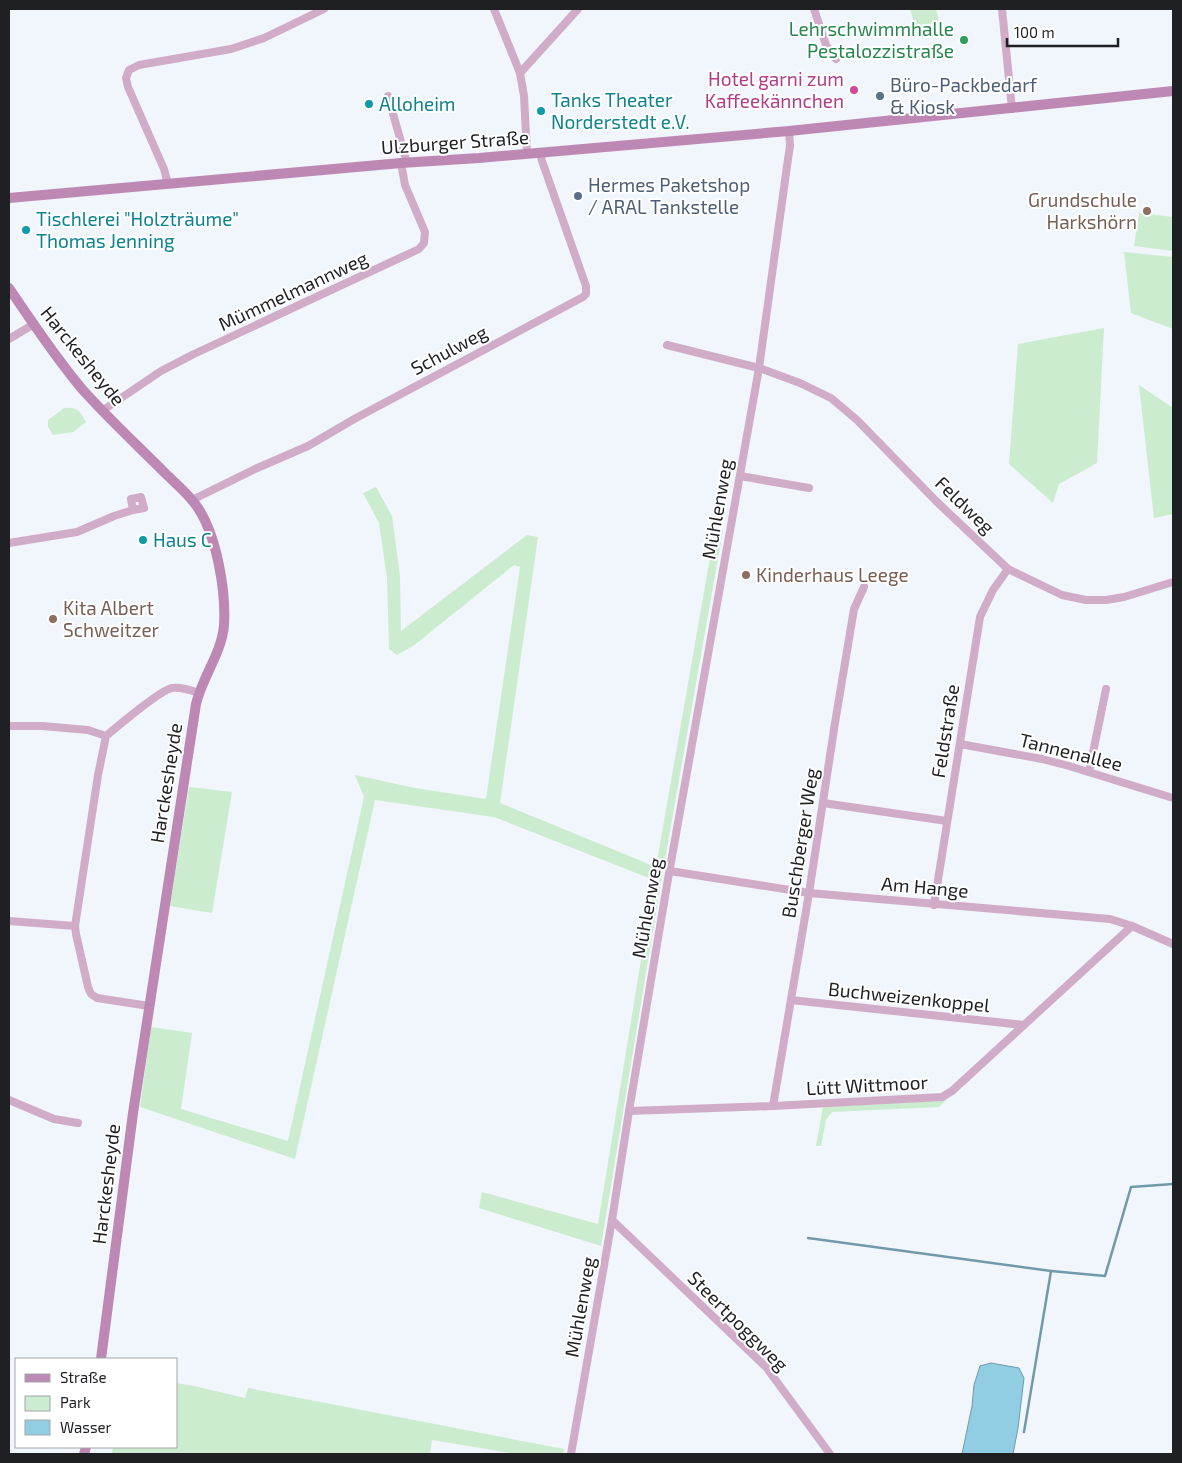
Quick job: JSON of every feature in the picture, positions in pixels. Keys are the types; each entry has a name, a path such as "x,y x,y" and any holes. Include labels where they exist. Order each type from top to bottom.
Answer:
{"main road":[{"name":"Ulzburger Straße","path":"9,198 789,131 1173,91"},
{"name":"Harckesheyde","path":"9,288 81,388 192,500 202,514 212,537 224,605 222,637 199,693 133,1113 101,1358"}],"street":[{"path":"168,184 164,169 128,87 126,78 129,70 139,65 231,49 264,38 324,9"},
{"path":"494,9 520,73 524,96 527,154"},
{"path":"520,73 578,9"},
{"path":"814,9 826,45 836,59"},
{"path":"1002,9 1012,109"},
{"name":"Mümmelmannweg","path":"102,411 161,371 194,354 419,249 424,243 425,232 405,184 404,163 388,96"},
{"name":"Mühlenweg","path":"571,1454 670,871 759,368 790,146 789,131"},
{"name":"Schulweg","path":"192,500 255,469 308,446 356,418 583,297 586,294 586,286 540,153"},
{"path":"9,340 34,324"},
{"path":"667,345 759,368"},
{"name":"Feldweg","path":"759,368 800,383 831,398 857,420 937,502 1008,569 1062,595 1086,600 1106,600 1124,597 1173,582"},
{"path":"740,476 809,488"},
{"path":"9,543 77,532 133,510"},
{"name":"Feldstraße","path":"934,905 980,617 993,590 1008,569"},
{"name":"Buschberger Weg","path":"773,1106 792,1000 854,608 864,587"},
{"path":"149,1006 97,998 88,987 75,926 97,782 106,736 147,703 171,688 186,689 199,693"},
{"path":"1089,772 1106,689"},
{"path":"9,726 42,726 88,730 106,736"},
{"name":"Tannenallee","path":"960,744 1042,760 1089,772 1173,798"},
{"path":"823,802 947,820"},
{"name":"Am Hange","path":"670,871 809,893 1110,920 1132,926 1173,944"},
{"path":"9,921 75,926"},
{"name":"Lütt Wittmoor","path":"629,1111 942,1097 952,1091 1132,926"},
{"name":"Buchweizenkoppel","path":"792,1000 1024,1025"},
{"path":"9,1100 54,1119 78,1123"},
{"name":"Steertpoggweg","path":"612,1220 766,1367 830,1454"}],"green space":[{"path":"910,9 936,9 939,21 916,28"},
{"path":"1139,213 1173,217 1173,251 1134,246"},
{"path":"1124,252 1173,257 1173,329 1131,313"},
{"path":"1104,328 1097,463 1059,484 1053,503 1009,464 1018,344"},
{"path":"1139,385 1173,408 1173,514 1154,518"},
{"path":"64,408 72,408 78,411 86,422 73,432 53,435 48,427 48,420"},
{"path":"376,487 392,516 400,576 401,631 527,535 538,537 500,803 656,867 715,529 723,530 661,882 601,1246 479,1208 482,1192 598,1224 654,880 494,817 375,800 295,1159 140,1107 151,1027 192,1033 181,1109 288,1141 364,797 355,775 415,788 486,799 520,567 514,565 413,646 397,655 389,649 387,578 379,523 363,493"},
{"path":"189,787 232,792 212,913 170,906"},
{"path":"946,1100 939,1107 832,1112 826,1120 821,1146 816,1146 823,1107"},
{"path":"178,1383 245,1398 248,1388 564,1449 563,1454 516,1454 432,1440 430,1454 112,1454 113,1448 178,1448"}],"water":[{"path":"991,1363 1019,1368 1024,1378 1013,1454 962,1454 972,1406 974,1385 980,1366"}],"waterway":[{"path":"1024,1432 1051,1271 1105,1276 1131,1187 1173,1184"},
{"path":"808,1238 1051,1271"}],"place":[{"name":"Lehrschwimmhalle Pestalozzistraße","path":"964,40"},
{"name":"Hotel garni zum Kaffeekännchen","path":"854,90"},
{"name":"Büro-Packbedarf & Kiosk","path":"880,96"},
{"name":"Alloheim","path":"369,104"},
{"name":"Tanks Theater Norderstedt e.V.","path":"541,111"},
{"name":"Hermes Paketshop / ARAL Tankstelle","path":"578,196"},
{"name":"Grundschule Harkshörn","path":"1147,211"},
{"name":"Tischlerei \"Holzträume\" Thomas Jenning","path":"26,230"},
{"name":"Haus C","path":"143,540"},
{"name":"Kinderhaus Leege","path":"746,575"},
{"name":"Kita Albert Schweitzer","path":"53,619"}]}
